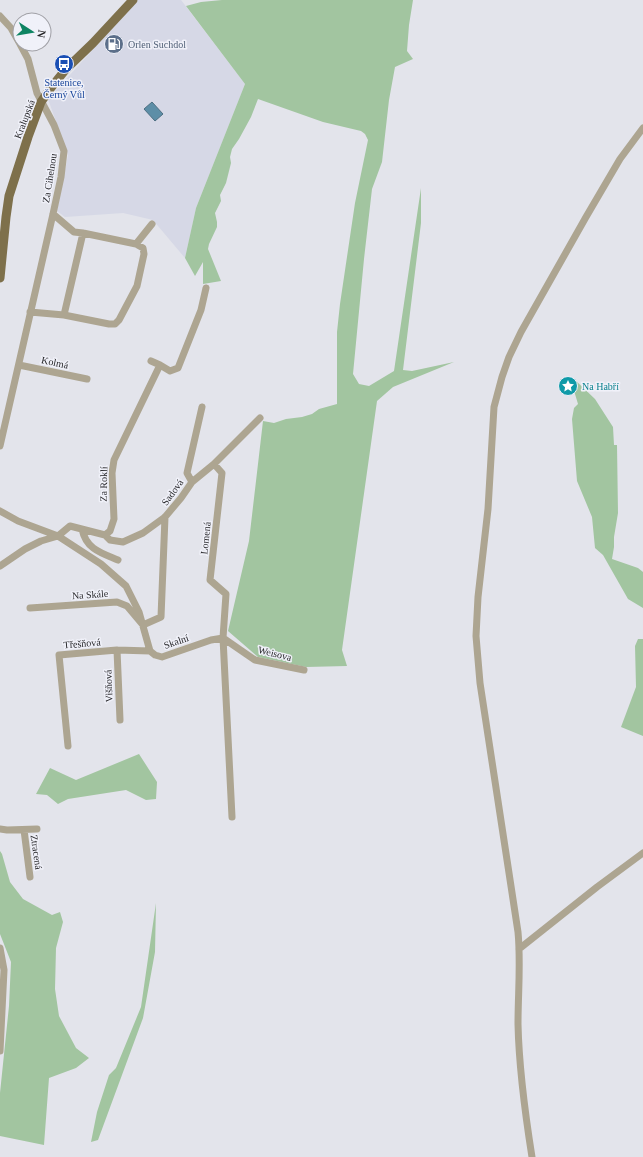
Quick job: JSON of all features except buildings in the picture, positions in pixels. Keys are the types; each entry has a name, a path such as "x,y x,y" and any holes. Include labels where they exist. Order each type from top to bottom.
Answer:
{"main road":[{"name":"Kralupská","path":"0,278 4,205 36,114 50,89 66,70 133,0"}],"street":[{"name":"Za Cihelnou","path":"0,16 12,30"},
{"name":"Za Cihelnou","path":"0,446 20,365 30,312 61,178 64,151 54,125 37,93 28,59 24,52"},
{"path":"532,1157 522,1092 518,1024 520,949 480,683 476,636 478,598 488,509 494,407 509,357 521,332 617,165 643,128"},
{"name":"Za Cihelnou","path":"53,214 74,232 83,232 136,244"},
{"path":"30,312 64,315 115,324 119,320 137,286 144,254 143,248 136,244 152,224"},
{"path":"64,315 83,232"},
{"path":"151,361 170,370 178,368 201,310 206,288"},
{"name":"Kolmá","path":"20,365 87,379"},
{"name":"Za Roklí","path":"105,535 110,531 114,519 112,474 114,460 160,365"},
{"name":"Sadová","path":"143,625 161,617 165,517 192,482 187,472 202,407"},
{"path":"192,482 214,464 260,418"},
{"name":"Lomená","path":"214,464 222,474 210,580 226,594 223,638"},
{"name":"Skalní","path":"0,511 18,521 58,536 101,564 126,586 139,612 150,651 155,655 162,657 212,640 223,638"},
{"path":"0,566 30,546 58,536 70,526 105,535 110,540 123,542 143,533 165,517"},
{"path":"82,529 88,544 97,551 118,560"},
{"name":"Na Skále","path":"30,608 117,602 127,606 143,625"},
{"path":"223,638 232,817"},
{"name":"Weisova","path":"223,638 255,660 304,670"},
{"name":"Třešňová","path":"68,746 59,655 117,650 150,651"},
{"name":"Višňová","path":"117,650 120,720"},
{"name":"Ztracená","path":"0,829 37,829"},
{"name":"Ztracená","path":"24,830 30,877"},
{"path":"520,949 597,887 643,853"},
{"path":"0,948 4,970 0,1051"}],"shaded area":[{"path":"138,0 181,0 245,84 196,208 185,258 153,220 123,213 65,217 57,211 68,155 48,99"}],"green space":[{"path":"222,0 413,0 407,51 413,59 395,67 389,100 382,162 372,189 353,374 359,384 369,386 394,371 421,188 421,223 403,370 412,371 454,362 393,387 377,401 342,650 347,666 306,667 258,657 228,631 249,541 263,421 274,423 286,419 302,417 312,414 319,409 337,404 337,332 340,304 355,203 368,140 365,134 361,131 323,122 258,99 251,117 232,149 230,157 231,163 226,183 220,195 221,201 215,213 217,227 208,249 221,281 203,284 203,262 195,276 185,258 196,208 245,84 186,6 201,2"},
{"path":"574,379 595,399 613,427 614,445 617,445 618,513 612,559 638,568 643,572 643,608 628,599 603,555 595,548 592,517 577,481 572,419 574,408 578,404 575,394"},
{"path":"638,639 643,639 643,736 621,727 636,687 635,646"},
{"path":"139,754 157,782 156,799 146,800 126,790 68,799 58,804 47,795 36,794 50,768 76,780"},
{"path":"0,851 10,882 23,899 52,915 60,912 63,922 56,948 55,989 59,1016 76,1048 89,1058 76,1068 49,1078 44,1145 0,1136 0,1093 9,1006 11,962 0,934"},
{"path":"156,903 155,952 143,1018 98,1140 91,1142 97,1112 109,1075 116,1068 141,1007"}],"water":[{"path":"152,102 163,114 155,121 144,109"}],"place":[{"name":"Orlen Suchdol","path":"114,44"},
{"name":"Statenice, Černý Vůl","path":"64,64"},
{"name":"Na Habří","path":"568,386"}]}
